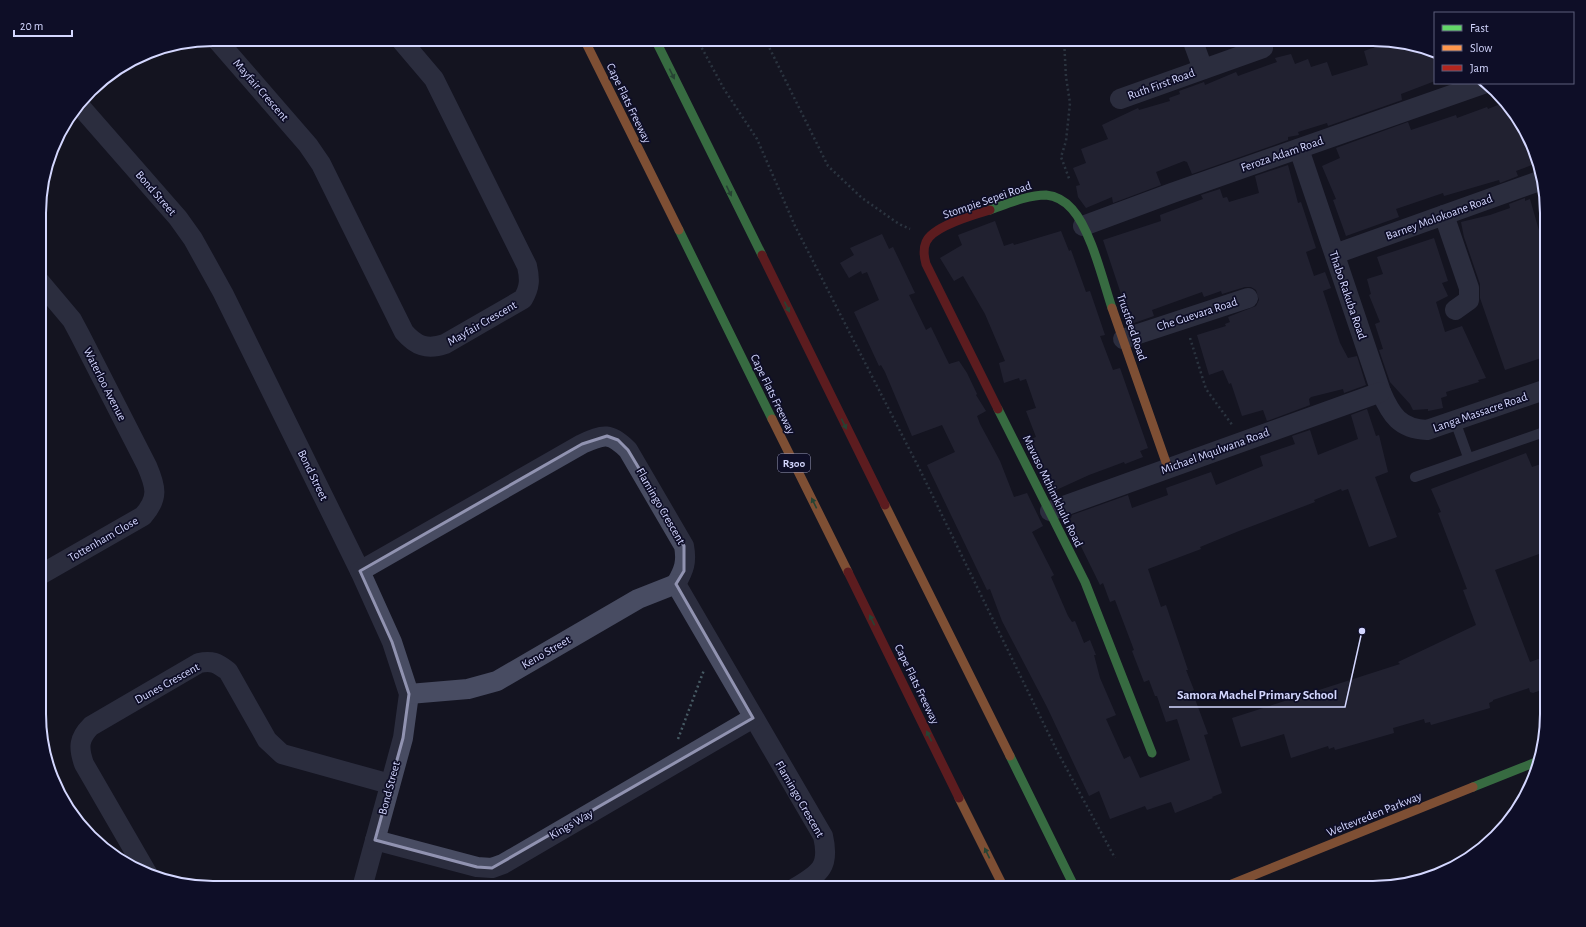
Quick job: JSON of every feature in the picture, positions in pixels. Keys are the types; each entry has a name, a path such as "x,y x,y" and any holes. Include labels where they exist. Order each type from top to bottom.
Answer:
{"main road":[{"name":"Cape Flats Freeway","path":"587,46 1001,881"},
{"path":"658,46 1072,881"},
{"name":"Stompie Sepei Road","path":"927,241 948,225 1034,196 1046,194 1064,200"},
{"name":"Trustfeed Road","path":"1064,200 1083,226 1168,468"},
{"name":"Mavuso Mthimkhulu Road","path":"927,241 924,254 926,264 1050,511 1098,612 1152,753"},
{"name":"Weltevreden Parkway","path":"1239,881 1532,764"}],"street":[{"name":"Mayfair Crescent","path":"222,46 308,145 321,164 404,332 412,342 423,347 434,348 445,344 523,299 529,289 529,277 527,266 434,79 406,46"},
{"name":"Ruth First Road","path":"1195,46 1203,69"},
{"name":"Ruth First Road","path":"1120,99 1262,48"},
{"name":"Feroza Adam Road","path":"1083,226 1172,193 1480,85"},
{"name":"Bond Street","path":"83,109 178,218 193,239 223,293 360,571 392,642 402,669 408,694 403,738 364,881"},
{"name":"Thabo Rakuba Road","path":"1299,149 1381,392 1395,417 1413,429"},
{"name":"Barney Molokoane Road","path":"1335,254 1537,182"},
{"path":"1444,215 1470,288 1469,300 1456,310"},
{"name":"Waterloo Avenue","path":"46,289 78,330 147,466 154,482 155,494"},
{"name":"Che Guevara Road","path":"1123,339 1248,298"},
{"name":"Langa Massacre Road","path":"1413,429 1427,430 1540,391"},
{"name":"Michael Mqulwana Road","path":"1050,511 1381,392"},
{"name":"Flamingo Crescent","path":"360,571 582,444 597,437 607,436 618,440 628,450 684,546 686,558 684,571 676,584 823,836 826,860 820,871 808,881"},
{"name":"Tottenham Close","path":"46,569 143,516 152,506 155,494"},
{"name":"Keno Street","path":"408,694 468,689 497,681 638,599 676,584"},
{"name":"Dunes Crescent","path":"143,865 84,764 79,742 83,734 91,726 199,663 209,661 218,663 228,671 267,740 282,754 390,784"},
{"name":"Kings Way","path":"375,840 477,867 492,868 503,864 753,718"}],"lane":[{"path":"1454,421 1468,458"},
{"path":"1415,477 1540,433"}],"path":[{"path":"701,46 724,90 757,138 795,226 921,472 1057,751 1115,858"},
{"path":"768,46 828,166 868,202 899,224 927,241"},
{"path":"1064,46 1066,77 1070,103 1066,141 1061,157 1072,187"},
{"path":"1184,319 1206,389 1244,441"},
{"path":"677,740 713,648"}],"highlighted area":[{"path":"607,436 618,440 628,450 677,532 684,546 684,571 676,584 753,718 492,868 477,867 375,840 403,738 409,694 392,642 360,571 582,444"}],"building":[{"path":"1378,46 1395,47 1434,58 1434,81 1401,94 1402,100 1328,126 1327,123 1298,132 1299,135 1288,137 1288,140 1192,174 1187,162 1184,161 1156,172 1161,185 1113,203 1112,197 1086,208 1078,197 1076,186 1080,185 1073,168 1086,163 1081,149 1108,139 1102,125 1138,108 1139,110 1170,101 1169,98 1180,94 1179,91 1204,82 1205,85 1236,72 1238,76 1277,62 1275,58 1291,54 1295,64 1308,59 1311,67 1327,62 1332,76 1368,65 1364,51"},
{"path":"1500,104 1512,120 1523,139 1533,165 1516,171 1518,176 1500,183 1499,180 1444,196 1443,193 1396,209 1399,217 1346,236 1333,200 1336,199 1322,166 1340,158 1336,148 1408,122 1411,130 1456,115 1457,118 1487,107 1488,109"},
{"path":"1288,165 1298,203 1301,202 1316,248 1306,252 1314,276 1325,272 1331,288 1323,291 1340,343 1348,358 1357,356 1366,385 1344,393 1343,389 1311,397 1309,399 1310,405 1267,421 1263,410 1242,416 1231,383 1229,384 1223,370 1209,375 1197,335 1226,326 1225,324 1230,322 1228,317 1256,306 1259,300 1256,290 1251,287 1245,287 1222,294 1221,291 1204,297 1202,292 1152,310 1154,316 1131,324 1103,240 1161,221 1160,215 1203,199 1201,195 1220,189 1223,198 1227,197 1229,202 1259,193 1255,176"},
{"path":"1525,198 1525,201 1530,199 1540,234 1540,358 1505,370 1480,298 1480,284 1464,237 1461,222 1490,215 1510,208 1509,204"},
{"path":"995,221 1004,246 1013,243 1014,245 1061,231 1069,251 1071,250 1086,292 1090,291 1105,335 1100,336 1113,370 1120,368 1148,448 1140,451 1143,457 1125,464 1124,462 1089,475 1054,491 1028,440 1036,437 1026,411 1036,408 1026,379 1020,381 1019,378 1004,383 999,363 1005,361 985,314 963,276 954,281 940,258 962,245 958,235"},
{"path":"882,234 889,249 893,247 915,293 909,295 926,330 931,327 949,364 959,361 967,373 977,394 976,395 986,411 977,416 980,424 1000,461 1014,497 1027,493 1043,526 1032,532 1054,575 1051,577 1068,616 1072,622 1075,621 1084,643 1090,640 1096,655 1094,655 1100,678 1116,715 1106,719 1124,759 1130,756 1140,778 1190,760 1177,719 1166,722 1157,696 1155,696 1149,680 1144,682 1132,651 1134,650 1115,600 1110,602 1103,583 1100,585 1068,520 1072,515 1128,495 1132,508 1168,495 1166,488 1211,472 1216,485 1263,466 1260,456 1295,444 1292,436 1310,430 1318,455 1358,439 1351,415 1367,409 1376,436 1379,435 1388,472 1375,477 1397,537 1369,547 1348,489 1342,491 1341,489 1314,500 1315,502 1239,531 1200,547 1201,549 1148,569 1161,607 1166,605 1188,670 1186,670 1194,690 1192,691 1208,734 1204,735 1222,793 1175,813 1171,802 1147,810 1145,806 1110,819 1099,791 1089,796 1047,707 1002,621 990,589 987,590 927,465 955,452 942,425 912,436 885,372 881,365 879,366 854,312 879,300 867,272 862,274 861,271 849,278 840,263 854,255 850,248"},
{"path":"1434,238 1448,281 1442,283 1448,296 1436,302 1445,332 1462,326 1486,378 1478,380 1479,382 1446,392 1447,396 1441,398 1443,408 1428,411 1428,409 1413,410 1410,404 1390,382 1379,350 1383,349 1375,324 1380,322 1369,295 1371,294 1367,279 1383,274 1377,257"},
{"path":"1526,453 1532,467 1540,464 1540,554 1495,570 1530,662 1540,658 1540,690 1533,693 1530,692 1529,688 1493,700 1489,703 1490,708 1431,725 1430,722 1425,723 1424,719 1393,728 1394,733 1335,750 1334,747 1329,749 1328,746 1291,758 1284,734 1241,747 1232,718 1400,664 1398,662 1476,625 1463,590 1467,589 1438,513 1441,512 1431,489"}],"traffic: fast":[{"path":"658,46 762,255"},
{"path":"990,210 1032,196 1046,195 1060,199 1072,209 1079,218 1091,242 1112,308"},
{"path":"679,230 772,419"},
{"path":"998,409 1085,582 1152,753"},
{"path":"1010,756 1072,881"},
{"path":"1473,787 1532,763"}],"traffic: slow":[{"path":"587,46 679,230"},
{"path":"1112,308 1168,468"},
{"path":"772,419 848,572"},
{"path":"885,505 1010,756"},
{"path":"1239,881 1473,787"},
{"path":"959,798 1000,881"}],"traffic: jam":[{"path":"990,210 954,222 937,231 930,236 926,242 924,253 926,264 998,409"},
{"path":"762,255 885,505"},
{"path":"848,572 959,798"}],"place":[{"name":"Samora Machel Primary School","path":"1362,631"}]}
